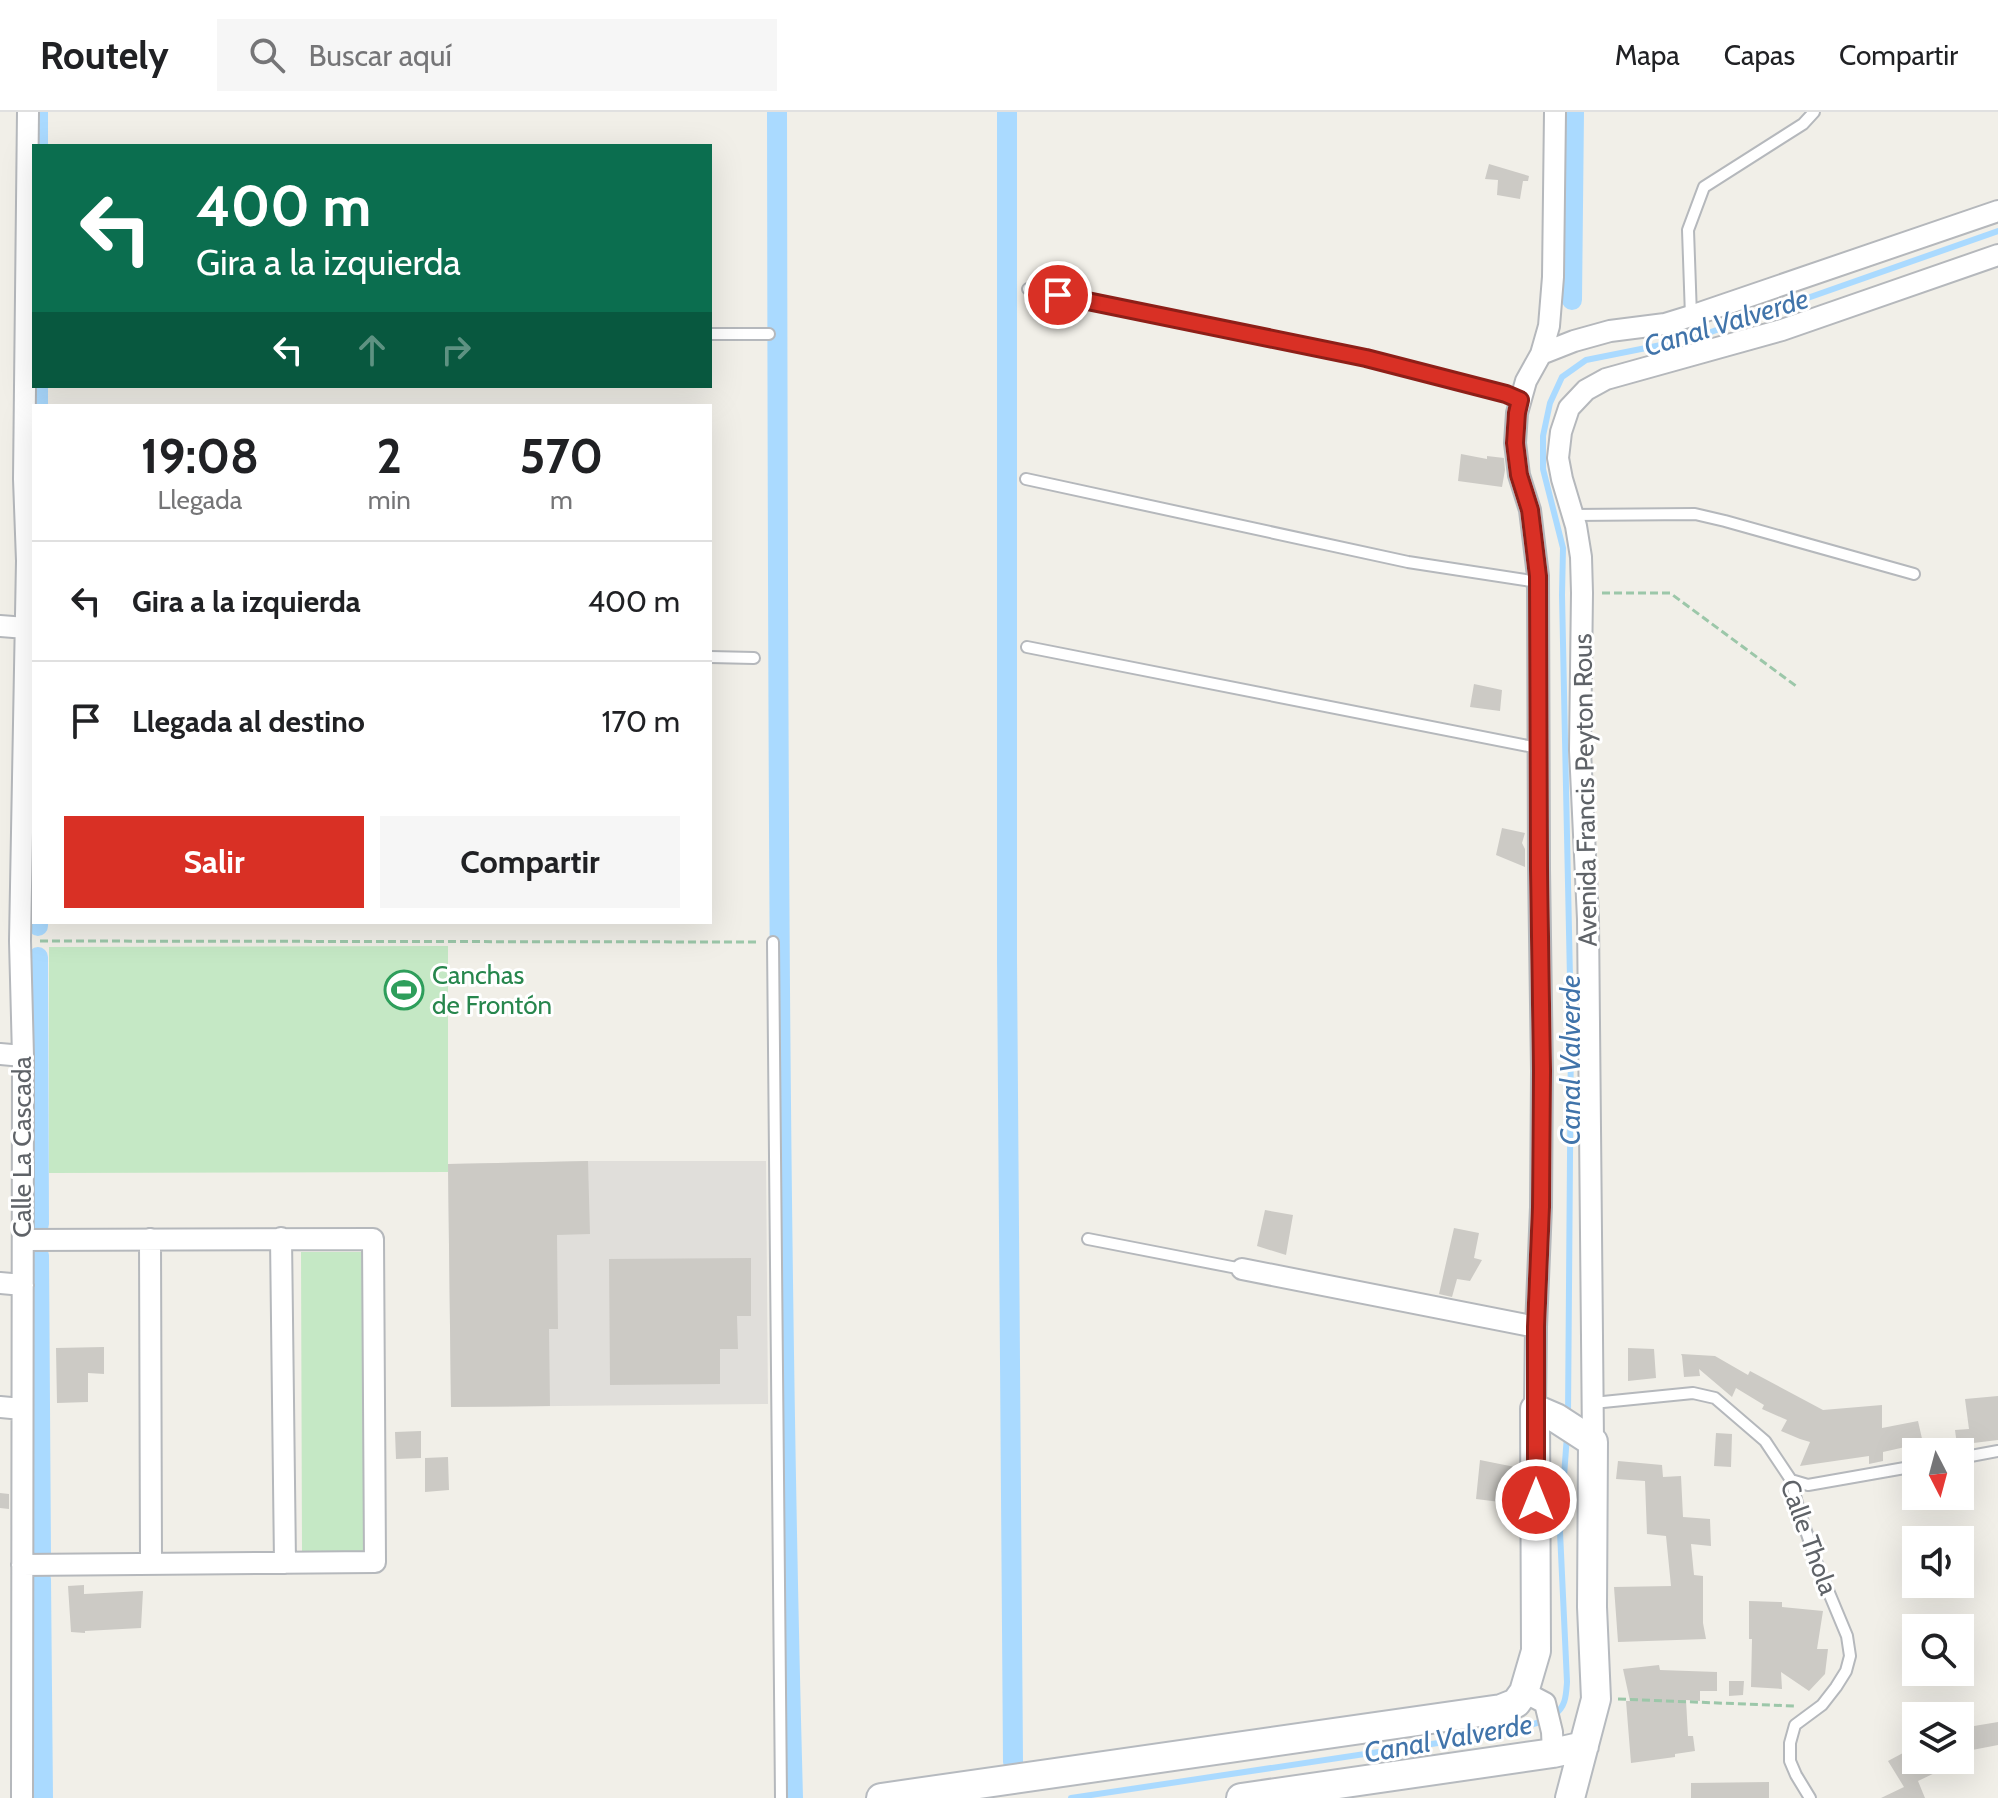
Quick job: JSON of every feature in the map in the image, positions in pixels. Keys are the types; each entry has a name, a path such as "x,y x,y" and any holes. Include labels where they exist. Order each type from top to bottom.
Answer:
{"street":[{"name":"Calle La Cascada","path":"22,1798 23,1056 20,941 30,652 26,628 24,479 30,331 28,112"},
{"path":"1555,112 1553,277 1549,326 1541,354 1526,381 1520,400 1515,443 1519,475 1530,510 1538,582 1542,1087 1536,1327 1565,1426 1592,1607 1596,1699 1570,1798"},
{"path":"1541,354 1610,331 1665,324 1691,316 1998,211"},
{"name":"Avenida Francis Peyton Rous","path":"1565,1426 1593,1403 1588,919 1580,750 1581,557 1558,458 1561,432 1569,408 1586,390 1606,379 1782,330 1998,255"},
{"path":"0,626 26,628"},
{"path":"0,1054 23,1056"},
{"path":"281,1238 285,1563"},
{"path":"150,1239 151,1564"},
{"path":"22,1565 375,1562 373,1239 23,1240"},
{"path":"1242,1269 1536,1327"},
{"path":"0,1283 23,1285"},
{"path":"0,1407 22,1409"},
{"path":"1562,1798 1552,1742 1535,1698 1536,1651 1565,1426"},
{"path":"881,1798 1501,1709 1535,1698"},
{"path":"1241,1798 1552,1742 1584,1746"}],"lane":[{"path":"1691,316 1688,230 1704,187 1803,124 1814,112"},
{"path":"1028,289 1366,358 1520,400"},
{"path":"712,334 769,334"},
{"path":"1026,479 1408,562 1538,582"},
{"path":"1573,515 1695,514 1914,574"},
{"path":"1027,647 1538,748"},
{"path":"712,657 754,658"},
{"path":"773,942 781,1798"},
{"path":"1088,1239 1242,1269"},
{"name":"Calle Thola","path":"1593,1403 1693,1393 1715,1398 1765,1441 1791,1480 1817,1564 1847,1636 1850,1656 1846,1671 1822,1705 1795,1725 1790,1743 1790,1761 1810,1798"},
{"path":"1974,1455 1998,1451"},
{"path":"1791,1480 1808,1485 1902,1468"}],"path":[{"path":"1582,593 1670,593 1796,686"},
{"path":"20,941 773,942"},
{"path":"1596,1699 1822,1705"}],"shaded area":[{"path":"766,1161 768,1404 451,1407 448,1164"}],"green space":[{"path":"448,946 448,1172 49,1173 49,947"},
{"path":"301,1252 364,1252 364,1551 302,1551"}],"building":[{"path":"1489,164 1529,176 1528,181 1523,181 1520,199 1497,195 1498,180 1485,179"},
{"path":"1461,454 1487,459 1487,456 1504,458 1502,487 1458,481"},
{"path":"1474,684 1502,690 1500,711 1470,707"},
{"path":"1502,828 1525,833 1522,843 1525,867 1496,855"},
{"path":"588,1161 590,1234 557,1235 558,1329 549,1329 550,1406 451,1407 448,1164"},
{"path":"1265,1210 1293,1215 1286,1255 1257,1246"},
{"path":"1454,1228 1479,1233 1474,1258 1482,1260 1470,1281 1457,1279 1452,1297 1439,1294"},
{"path":"751,1258 751,1316 737,1316 738,1349 720,1349 720,1384 610,1385 609,1259"},
{"path":"104,1347 104,1374 88,1373 88,1402 57,1403 56,1348"},
{"path":"1628,1348 1654,1349 1656,1378 1628,1381"},
{"path":"1682,1356 1715,1356 1823,1410 1882,1405 1882,1428 1918,1421 1922,1438 1902,1438 1902,1448 1883,1452 1883,1461 1869,1464 1869,1456 1800,1466 1810,1442 1781,1431 1787,1420 1762,1409 1764,1405 1736,1388 1732,1397 1699,1369 1700,1376 1684,1377"},
{"path":"1998,1396 1998,1440 1974,1443 1974,1438 1956,1438 1955,1430 1969,1429 1965,1399"},
{"path":"421,1431 421,1458 396,1459 395,1432"},
{"path":"1716,1433 1732,1434 1731,1467 1714,1466"},
{"path":"448,1457 449,1490 425,1492 425,1458"},
{"path":"1480,1460 1515,1467 1508,1503 1476,1499"},
{"path":"1618,1461 1662,1465 1663,1477 1681,1476 1683,1517 1710,1519 1711,1546 1691,1544 1694,1575 1703,1576 1706,1639 1618,1642 1614,1587 1671,1586 1666,1536 1647,1534 1645,1481 1616,1479"},
{"path":"0,1493 9,1494 9,1509 0,1508"},
{"path":"84,1585 84,1594 143,1591 141,1628 71,1632 68,1586"},
{"path":"1749,1601 1782,1602 1782,1607 1823,1611 1817,1649 1828,1649 1825,1674 1809,1691 1781,1672 1782,1689 1751,1687"},
{"path":"1659,1665 1660,1670 1717,1672 1717,1691 1700,1691 1700,1701 1686,1700 1688,1736 1693,1736 1695,1751 1631,1763 1626,1701 1630,1701 1623,1669"},
{"path":"1729,1681 1744,1681 1743,1695 1729,1696"},
{"path":"1998,1722 1998,1745 1974,1750 1974,1726"},
{"path":"1902,1754 1902,1774 1933,1774 1918,1781 1925,1798 1881,1798 1904,1787 1888,1761"},
{"path":"1769,1782 1769,1798 1691,1798 1691,1783"}],"waterway":[{"path":"38,112 38,144"},
{"path":"777,112 782,1166 793,1798"},
{"path":"1007,112 1007,961 1013,1762"},
{"path":"1572,300 1574,112"},
{"name":"Canal Valverde","path":"1568,1416 1571,1027 1563,548 1543,469 1543,436 1550,403 1562,377 1586,360 1691,339 1998,231"},
{"path":"38,388 38,404"},
{"path":"38,957 39,1224"},
{"path":"39,1255 41,1555"},
{"name":"Canal Valverde","path":"1554,1715 1563,1704 1567,1682 1560,1532 1567,1435"},
{"path":"41,1579 43,1798"},
{"name":"Canal Valverde","path":"1071,1798 1498,1734 1544,1721"}],"place":[{"name":"Canchas de Frontón","path":"404,990"}],"route":[{"path":"1058,295 1366,358 1520,400 1515,443 1519,475 1530,510 1538,576 1542,1071 1536,1327 1536,1500"}]}
